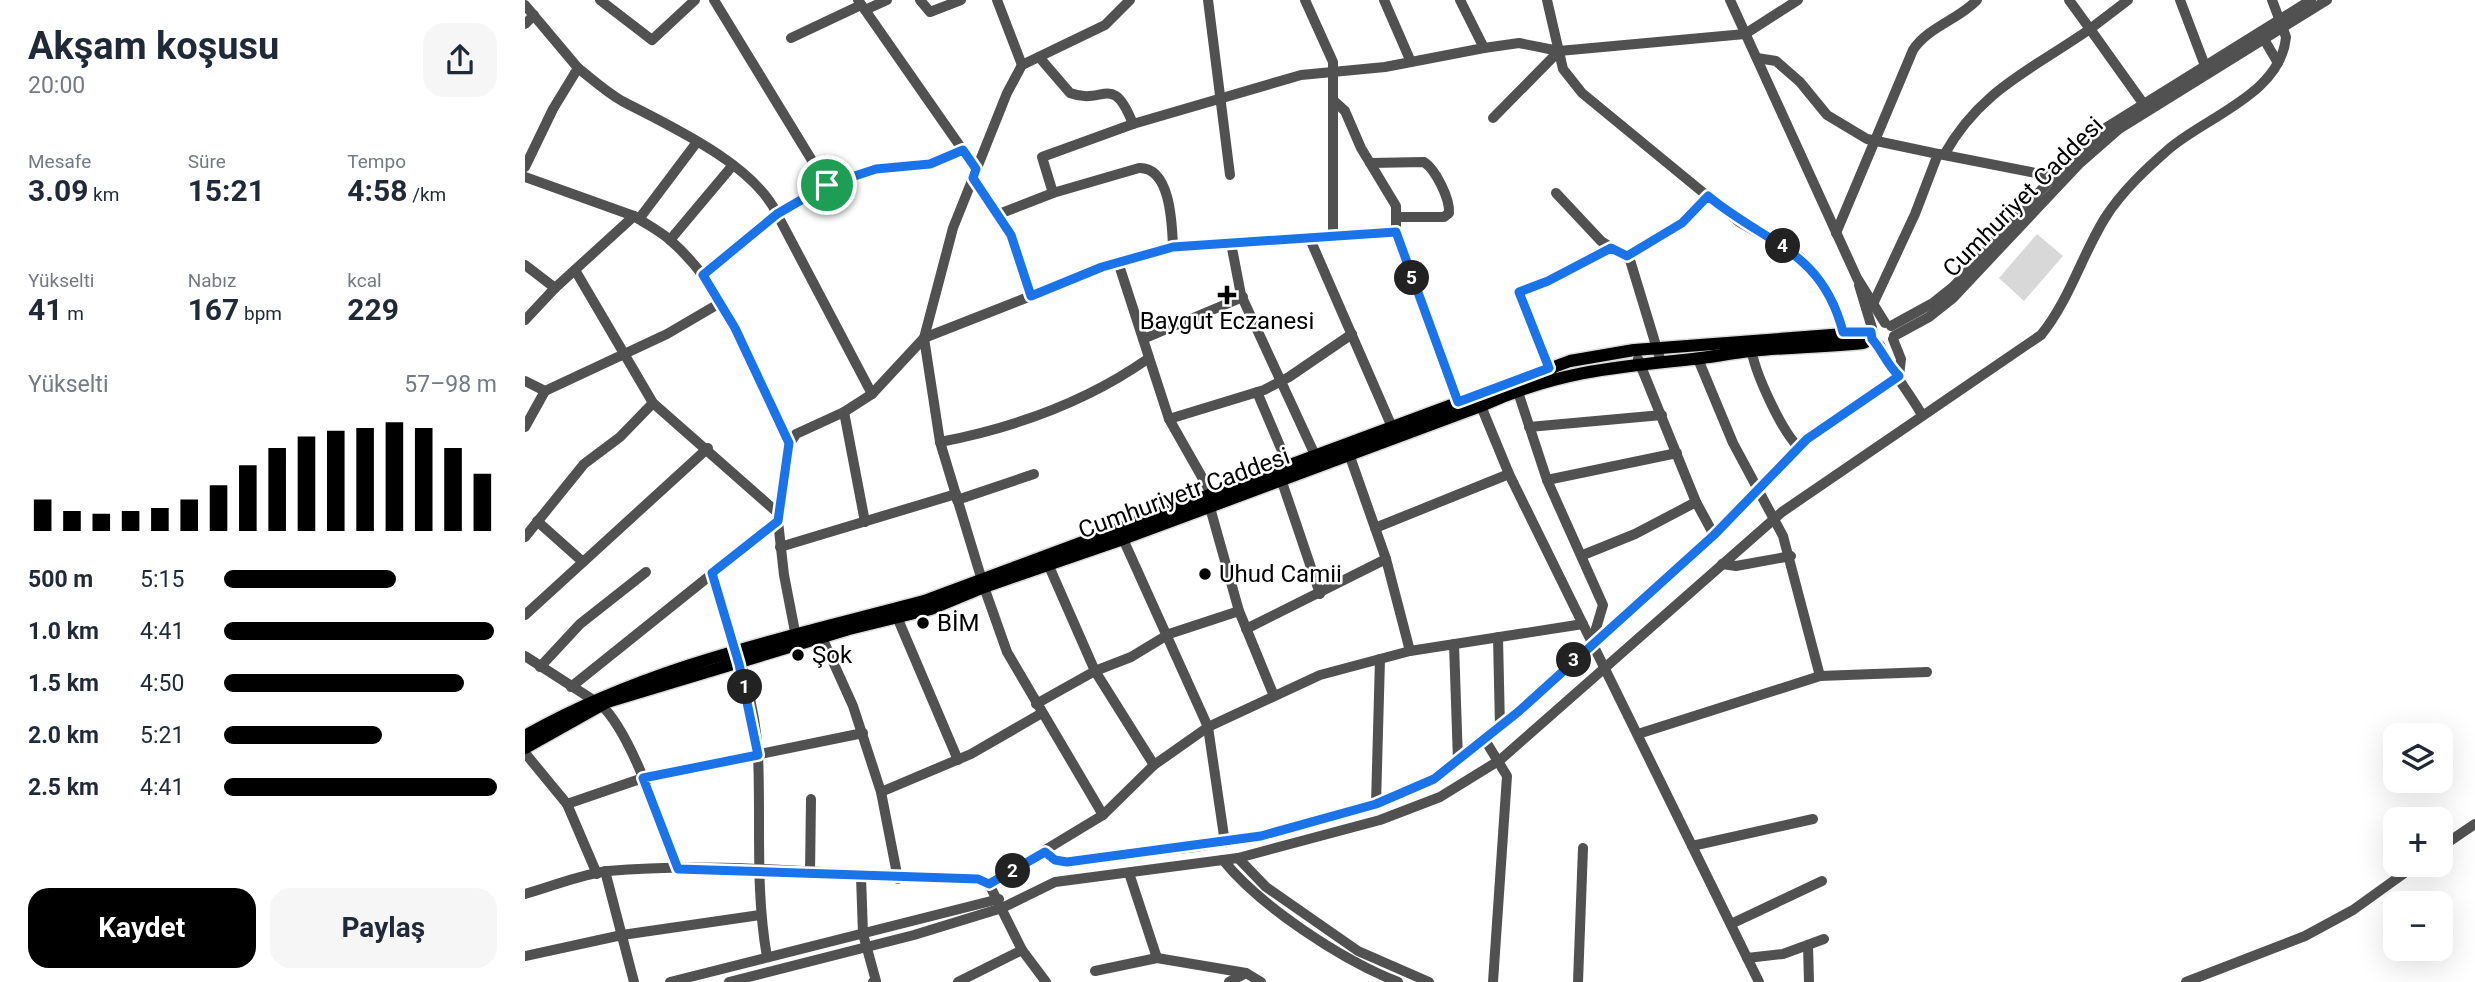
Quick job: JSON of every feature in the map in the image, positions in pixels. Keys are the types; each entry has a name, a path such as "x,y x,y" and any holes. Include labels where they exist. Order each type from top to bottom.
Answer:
{"main road":[{"path":"525,736 596,702 983,583 1287,473 1315,455 1347,450 1392,427 1460,407 1553,373 1570,361 1656,348 1751,346 1843,332 1874,336"},
{"name":"Cumhuriyetr Caddesi","path":"1287,473 1460,407 1481,406 1553,373 1698,359 1751,346 1851,344 1874,336"},
{"name":"Cumhuriyetr Caddesi","path":"820,633 931,609 983,583 1123,539 1210,499"},
{"path":"525,751 596,702"}],"street":[{"path":"600,0 652,40 695,0"},
{"path":"714,0 827,185"},
{"path":"791,38 861,5 887,0"},
{"path":"920,0 930,12 961,0"},
{"path":"997,0 1023,65"},
{"path":"1103,815 1007,652 940,442 924,338 953,228 1007,93 1023,65 1105,25 1130,0"},
{"path":"1208,0 1230,175"},
{"path":"1305,0 1330,50 1334,70 1333,237"},
{"path":"1384,0 1411,62"},
{"path":"1460,0 1484,48"},
{"path":"1547,0 1563,69 1582,93 1739,222 1790,249 1827,290 1843,332"},
{"path":"1730,0 1857,278 1874,336 1887,362 1899,376 1922,415"},
{"path":"1052,193 1042,158 1133,124 1301,75 1411,62 1519,43 1559,51 1745,34 1798,0"},
{"path":"1836,233 1917,44 1976,0"},
{"path":"2069,0 2145,106"},
{"path":"1874,302 1941,155 1962,124 1993,92 2090,29 2128,0"},
{"path":"2180,0 2207,71"},
{"path":"730,982 866,947 1000,904 1055,882 1238,858 1405,812 1457,788 1500,760 1774,519 2041,334 2055,314 2104,219 2123,193 2172,147 2243,99 2270,76 2286,41 2272,0"},
{"name":"Cumhuriyet Caddesi","path":"2207,71 2265,41 2311,0"},
{"name":"Cumhuriyet Caddesi","path":"1891,331 1953,287 2107,127 2327,0"},
{"path":"525,5 578,68 619,99 659,118 733,165 771,202 872,394"},
{"path":"861,5 963,150 1011,235 1031,296"},
{"path":"525,24 534,15"},
{"path":"2265,41 2278,63"},
{"path":"1493,118 1559,51"},
{"path":"1039,57 1070,93 1106,93 1117,96 1126,106 1133,124"},
{"path":"1757,58 1776,61 1800,82 1827,115 1875,143 2056,181"},
{"path":"525,167 553,108 578,68"},
{"path":"1333,100 1345,111 1370,163 1393,202 1398,217 1396,232 1460,407"},
{"path":"525,320 555,288 637,218 697,142"},
{"path":"703,275 777,214 827,185 876,169 930,164 963,150"},
{"path":"1370,163 1424,162 1433,170 1449,205 1447,215 1398,217"},
{"path":"670,240 733,165"},
{"path":"999,214 1052,193 1139,168 1148,168 1170,200 1173,247"},
{"path":"525,177 637,218 670,240 703,275 735,328 789,443"},
{"path":"1556,193 1601,241 1627,256 1636,271 1661,362"},
{"path":"1627,256 1682,223 1708,196"},
{"path":"797,640 778,517 789,443 796,435 844,412 872,394 924,338 1118,262 1173,247 1396,232"},
{"path":"1310,239 1392,427"},
{"path":"1231,243 1243,297 1279,382 1315,455"},
{"path":"1553,373 1519,292 1548,281 1611,248"},
{"path":"1118,262 1169,419 1210,499 1239,611 1274,696"},
{"path":"525,265 555,288"},
{"path":"575,270 653,403 708,448 778,517"},
{"path":"1045,852 1055,860 1067,862 1225,843 1376,804 1434,779 1500,728 1714,535 1798,447 1827,423 1899,376 1902,359 1891,331 1857,278"},
{"path":"1143,340 1243,297"},
{"path":"525,427 545,391 625,354 720,303"},
{"path":"1874,336 1891,331"},
{"path":"1874,336 1891,331"},
{"path":"1169,419 1279,382 1352,334"},
{"path":"1751,346 1788,434 1798,447"},
{"path":"1634,350 1696,502 1714,535"},
{"path":"940,442 993,432 1056,407 1119,379 1149,358"},
{"path":"1698,359 1756,489 1791,556 1820,676"},
{"path":"525,381 545,391"},
{"path":"1517,389 1547,480 1583,555 1603,605 1592,643"},
{"path":"1257,391 1287,473 1320,594"},
{"path":"525,537 584,464 620,436 653,403"},
{"path":"1481,406 1509,474 1759,982"},
{"path":"844,412 865,522"},
{"path":"1529,427 1662,415"},
{"path":"525,615 708,448"},
{"path":"1347,450 1386,559 1410,651"},
{"path":"1547,480 1677,453"},
{"path":"781,548 1034,474"},
{"path":"1375,528 1509,474"},
{"path":"1583,555 1635,534 1696,502"},
{"path":"571,687 778,517"},
{"path":"537,522 583,562"},
{"path":"1123,539 1169,634 1208,727 1225,843"},
{"path":"1723,564 1736,566 1791,556"},
{"path":"1247,629 1386,559"},
{"path":"1048,564 1095,671 1154,765"},
{"path":"540,667 580,624 646,572"},
{"path":"712,573 738,658 758,755 758,871 760,915 767,957"},
{"path":"881,792 958,760 1095,671 1131,657 1169,634 1239,611"},
{"path":"897,617 958,760"},
{"path":"989,884 1103,815 1154,765 1208,727 1320,675 1410,651 1583,624"},
{"path":"820,633 863,733 881,792 898,879"},
{"path":"1498,637 1500,728"},
{"path":"1454,644 1458,761"},
{"path":"525,656 596,702 613,720 643,778 678,869"},
{"path":"1376,804 1380,659"},
{"path":"1638,734 1820,676 1927,672"},
{"path":"567,804 643,778 863,733"},
{"path":"1485,740 1500,760 1507,776 1493,982"},
{"path":"525,751 567,804 601,873 622,935 634,982"},
{"path":"810,873 811,799"},
{"path":"1692,846 1813,818"},
{"path":"2453,839 2475,824"},
{"path":"1578,982 1583,848"},
{"path":"1238,858 1266,887 1358,951 1429,982"},
{"path":"1223,860 1263,901 1353,962 1398,982"},
{"path":"525,894 601,873 678,869 898,879 978,879 989,884 1022,950 1046,982"},
{"path":"1129,873 1157,958"},
{"path":"861,876 863,934 875,982"},
{"path":"2186,982 2305,936 2353,910 2399,877"},
{"path":"1731,924 1822,881"},
{"path":"670,982 863,934 1000,904"},
{"path":"525,956 622,935 760,915"},
{"path":"1747,958 1783,954 1824,940"},
{"path":"1808,945 1809,982"},
{"path":"958,982 1022,950"},
{"path":"1094,971 1157,958 1246,973 1261,982"},
{"path":"1229,982 1246,973"}],"shaded area":[{"path":"2037,234 2063,256 2024,301 1999,278"}],"place":[{"name":"Baygut Eczanesi","path":"1227,295"},
{"name":"Uhud Camii","path":"1205,574"},
{"name":"BİM","path":"923,623"},
{"name":"Şok","path":"798,655"}],"route":[{"path":"963,150 976,169 973,178 1011,235 1031,296 1102,267 1173,247 1396,232 1458,402 1549,368 1519,292 1548,281 1611,248 1627,256 1682,223 1708,196 1739,222 1800,257 1827,290 1843,332 1871,332 1872,339 1880,345 1887,362 1899,376 1807,439 1714,535 1518,712 1448,770 1418,787 1376,804 1261,836 1225,843 1067,862 1055,860 1045,852 989,884 978,879 898,879 678,869 643,778 758,755 748,699 712,573 778,521 789,443 735,328 703,275 777,214 827,185 876,169 930,164 948,159 963,150"}]}
